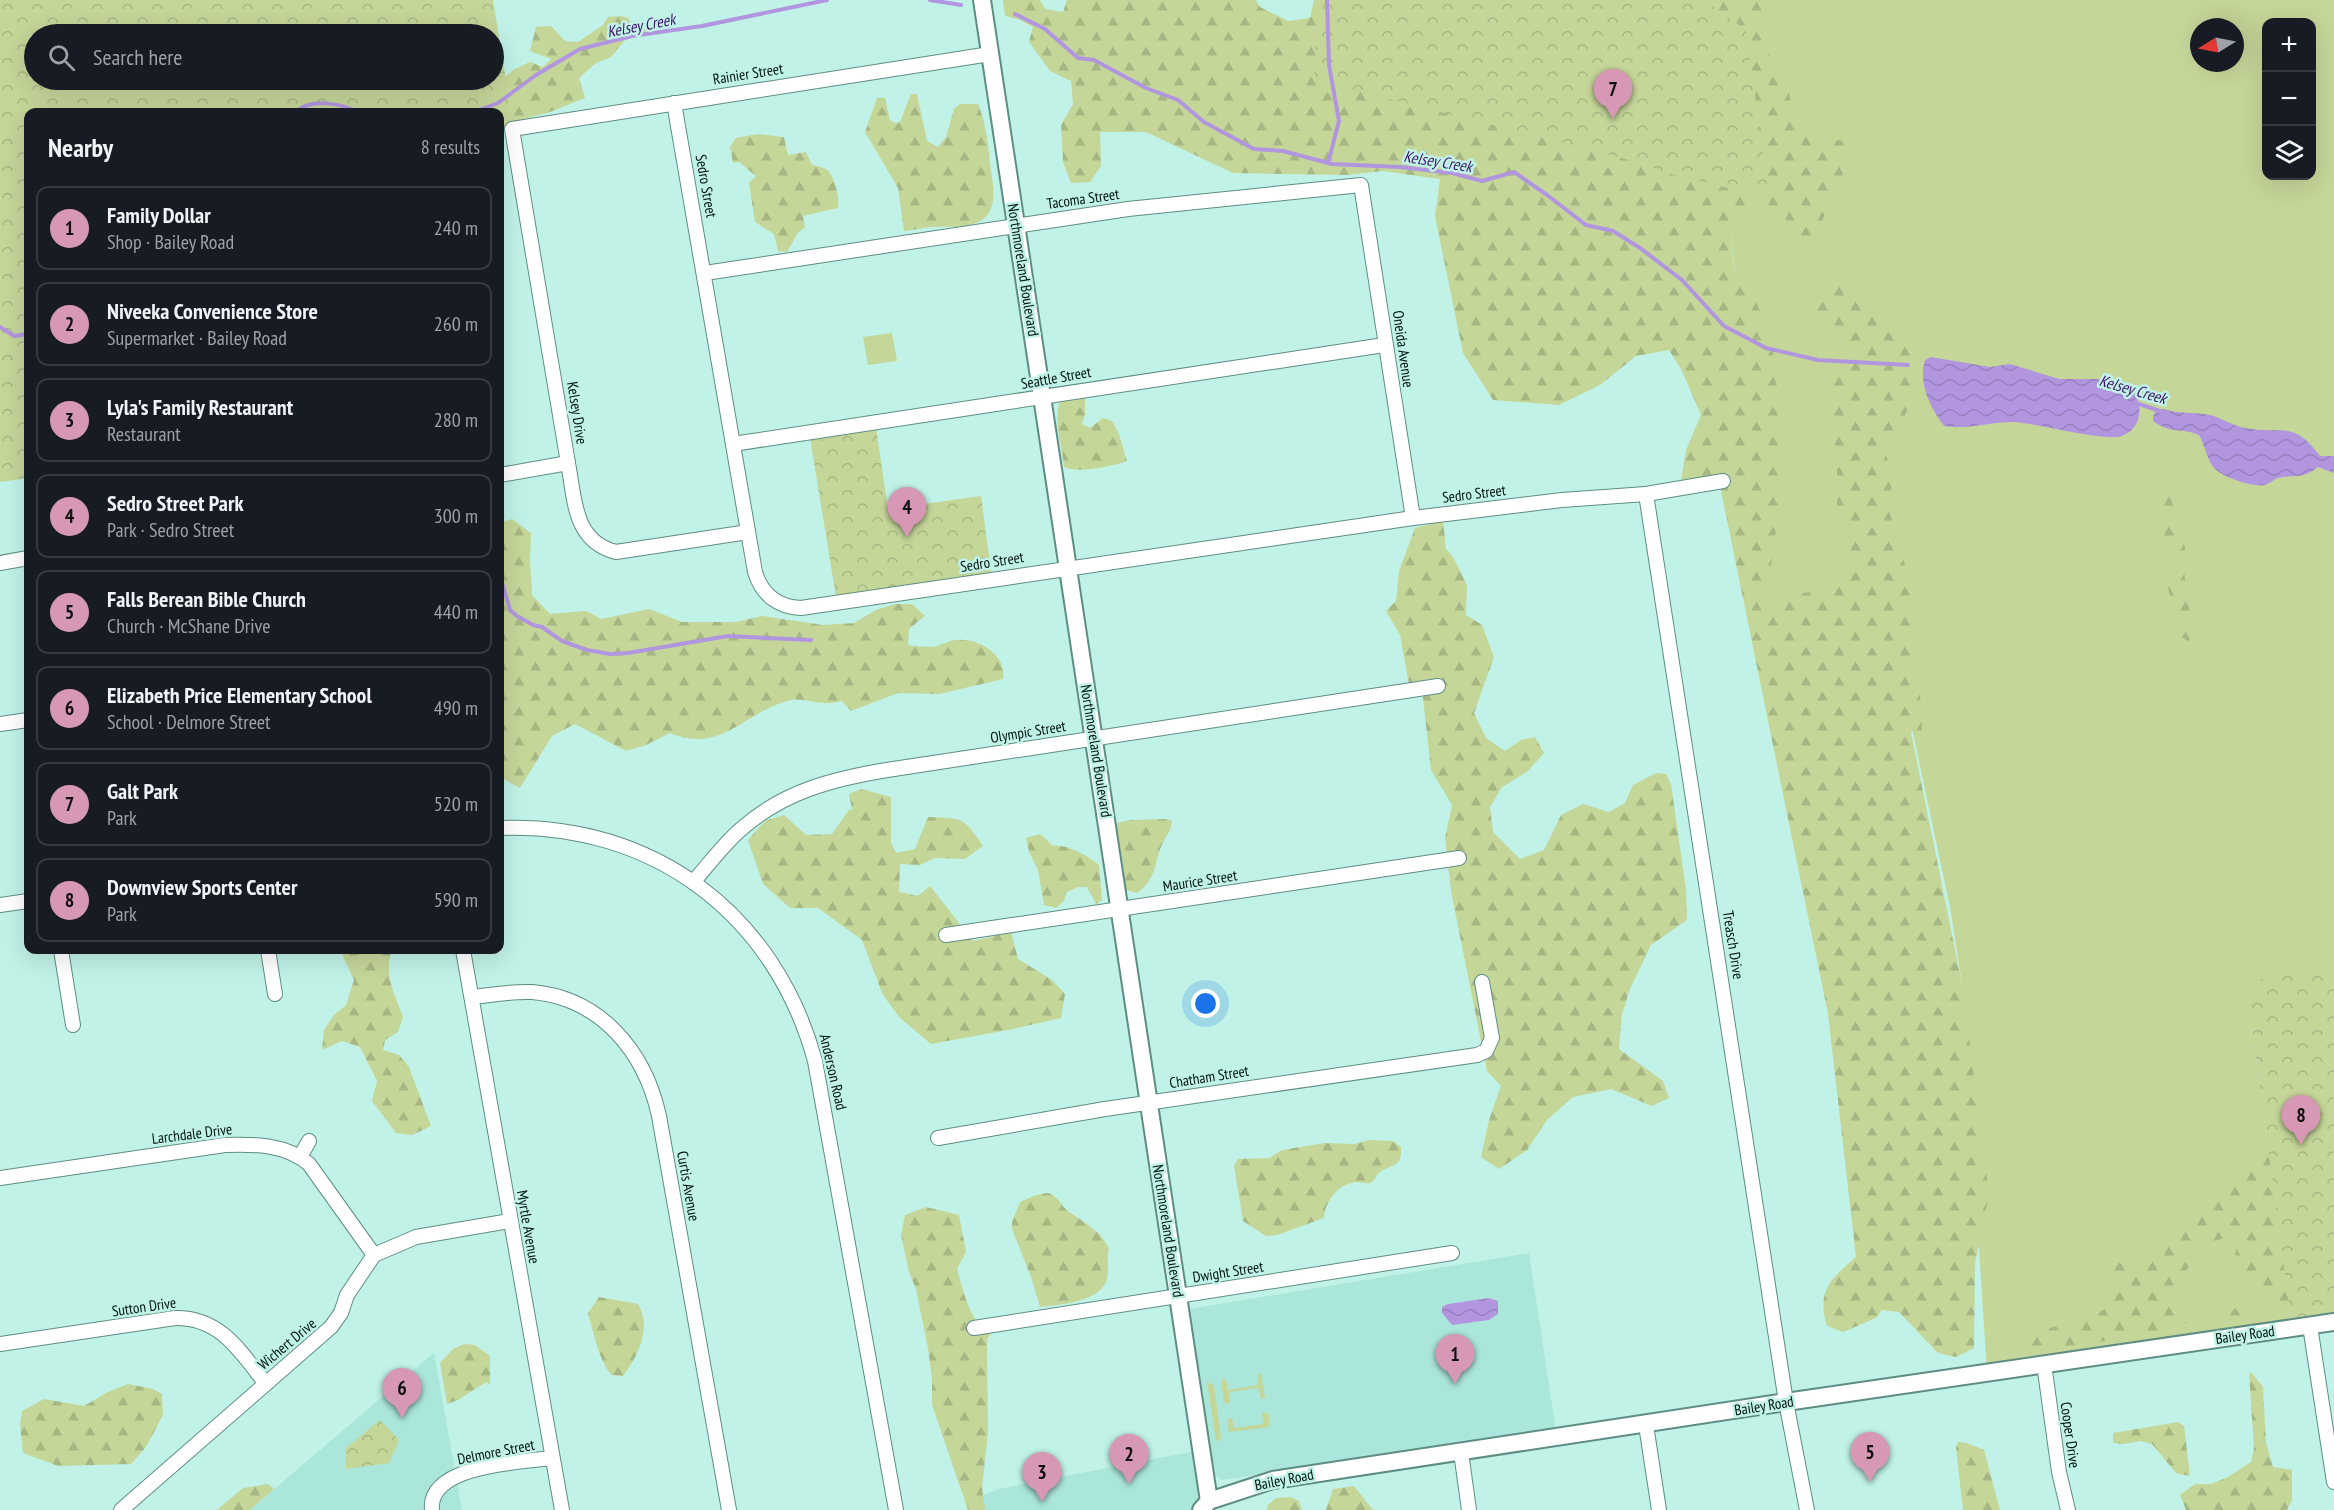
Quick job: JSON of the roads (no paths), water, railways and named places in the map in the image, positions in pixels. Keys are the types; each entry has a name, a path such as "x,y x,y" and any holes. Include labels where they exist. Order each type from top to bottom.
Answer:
{"street":[{"name":"Northmoreland Boulevard","path":"982,0 1178,1296 1205,1506"},
{"name":"Rainier Street","path":"512,129 990,54"},
{"name":"Sedro Street","path":"674,103 758,582 763,591 781,604 791,607 810,606 1413,518 1562,500 1646,494 1723,481"},
{"name":"Kelsey Drive","path":"512,129 580,523 591,541 606,550 626,552 748,532"},
{"name":"Tacoma Street","path":"705,273 1181,202 1361,185"},
{"name":"Oneida Avenue","path":"1361,185 1380,304 1384,345 1413,518"},
{"name":"Seattle Street","path":"733,444 1384,345"},
{"path":"504,474 568,463"},
{"name":"Treasch Drive","path":"1646,494 1786,1402 1807,1510"},
{"path":"0,563 24,559"},
{"name":"Olympic Street","path":"694,881 740,830 777,803 811,786 858,774 1438,686"},
{"path":"0,724 24,721"},
{"name":"Anderson Road","path":"504,828 544,828 594,837 641,853 694,881 728,911 765,952 792,996 810,1042 823,1099 896,1510"},
{"name":"Maurice Street","path":"946,935 1459,858"},
{"path":"0,905 24,902"},
{"path":"62,954 73,1025"},
{"path":"269,954 275,994"},
{"name":"Myrtle Avenue","path":"464,954 562,1510"},
{"name":"Chatham Street","path":"938,1138 1477,1055 1486,1051 1491,1038 1482,982"},
{"name":"Curtis Avenue","path":"472,997 532,992 577,1005 600,1018 619,1035 639,1061 649,1079 659,1116 729,1510"},
{"path":"300,1157 309,1141"},
{"name":"Larchdale Drive","path":"0,1178 225,1145 246,1144 284,1149 309,1164 374,1255"},
{"path":"374,1255 416,1237 510,1221"},
{"name":"Dwight Street","path":"974,1328 1452,1253"},
{"name":"Wichert Drive","path":"121,1510 332,1327 341,1313 347,1295 374,1255"},
{"name":"Sutton Drive","path":"0,1344 175,1318 195,1319 205,1322 224,1334 266,1384"},
{"name":"Bailey Road","path":"1205,1506 1274,1480 2334,1322"},
{"path":"2310,1326 2334,1482"},
{"name":"Cooper Drive","path":"2044,1364 2060,1477 2068,1510"},
{"path":"1646,1425 1659,1510"},
{"path":"1461,1452 1469,1510"},
{"name":"Delmore Street","path":"432,1510 432,1496 437,1488 455,1476 552,1458"}],"water":[{"path":"1931,357 1990,367 2010,364 2059,379 2115,379 2133,385 2139,406 2138,420 2129,432 2113,437 2013,422 1961,427 1944,426 1930,403 1924,386 1925,360"},
{"path":"2163,409 2210,415 2245,428 2294,433 2311,444 2320,456 2334,456 2334,473 2318,467 2307,474 2278,478 2265,485 2253,485 2232,479 2212,466 2199,435 2166,428 2153,421 2156,411"},
{"path":"1489,1298 1498,1301 1498,1314 1489,1320 1452,1325 1442,1313 1442,1307 1448,1304"}],"waterway":[{"name":"Kelsey Creek","path":"485,108 498,103 536,75 580,49 632,36 702,26 827,0"},
{"name":"Kelsey Creek","path":"930,0 961,5"},
{"path":"1327,0 1329,65 1339,121 1328,163"},
{"name":"Kelsey Creek","path":"1015,14 1045,29 1078,58 1094,60 1146,88 1178,100 1204,122 1254,149 1283,151 1332,164 1400,167 1452,173 1482,181 1514,172 1586,225 1613,231 1640,248 1682,280 1724,326 1766,348 1818,360 1908,365"},
{"name":"Kelsey Creek","path":"302,108 317,103 348,108"},
{"name":"Kelsey Creek","path":"0,327 14,336 24,335"},
{"name":"Kelsey Creek","path":"2136,403 2163,412"},
{"path":"504,590 510,610 517,616 542,627 562,641 587,650 610,654 728,636 811,640"}],"place":[{"name":"Galt Park","path":"1613,119"},
{"name":"Sedro Street Park","path":"907,537"},
{"name":"Downview Sports Center","path":"2301,1145"},
{"name":"Family Dollar","path":"1455,1384"},
{"name":"Elizabeth Price Elementary School","path":"402,1418"},
{"name":"Falls Berean Bible Church","path":"1870,1482"},
{"name":"Niveeka Convenience Store","path":"1129,1484"},
{"name":"Lyla's Family Restaurant","path":"1042,1502"}]}
